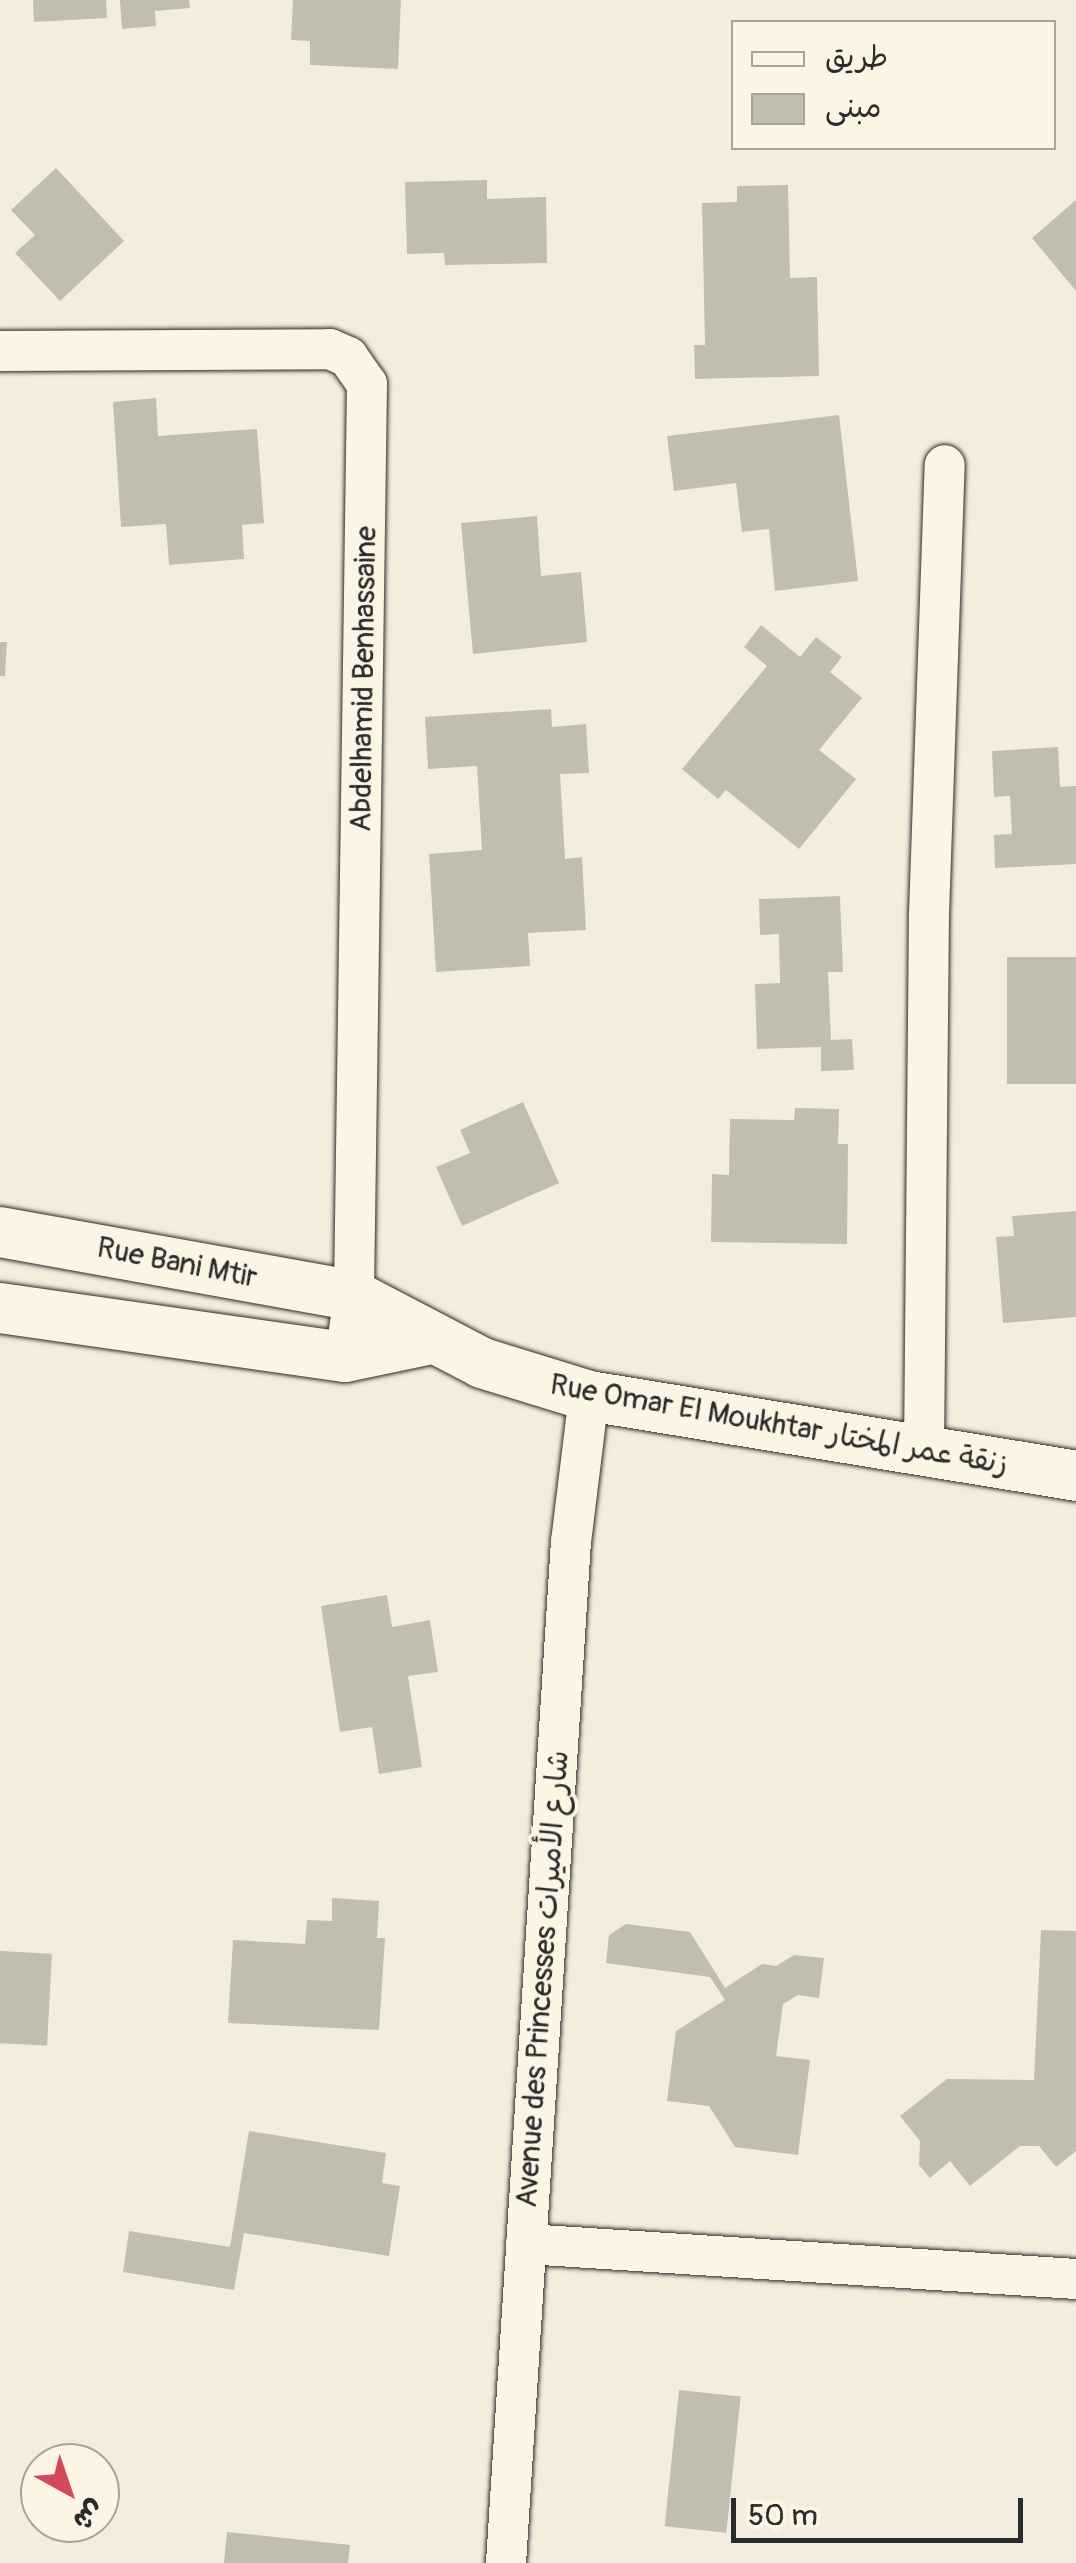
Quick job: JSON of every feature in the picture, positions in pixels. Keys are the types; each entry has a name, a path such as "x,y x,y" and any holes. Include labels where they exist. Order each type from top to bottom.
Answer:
{"street":[{"name":"Abdelhamid Benhassaine","path":"0,351 330,349 348,357 367,384 354,1296 346,1357"},
{"path":"924,1451 929,914 944,464"},
{"name":"Rue Bani Mtir","path":"0,1232 354,1296"},
{"name":"Rue Omar El Moukhtar زنقة عمر المختار","path":"354,1296 482,1364 589,1396 1076,1476"},
{"path":"0,1308 346,1357 431,1339"},
{"name":"Avenue des Princesses شارع الأميرات","path":"506,2563 572,1542 589,1396"},
{"path":"526,2244 1076,2279"}],"building":[{"path":"33,0 106,0 107,18 34,22"},
{"path":"120,0 189,0 190,8 155,11 156,26 122,29"},
{"path":"293,0 401,0 398,69 310,65 310,41 291,40"},
{"path":"56,168 124,241 60,301 15,253 35,235 11,210"},
{"path":"487,180 487,199 546,197 547,263 445,265 444,253 407,254 405,182"},
{"path":"788,185 790,278 817,277 819,376 695,379 694,345 705,345 702,203 737,202 737,186"},
{"path":"1076,200 1076,291 1032,238"},
{"path":"156,398 158,436 257,429 264,523 242,525 244,559 169,565 166,524 121,527 113,402"},
{"path":"839,415 858,581 775,591 769,529 742,532 736,483 674,491 667,436"},
{"path":"537,516 541,576 581,572 587,642 473,654 461,523"},
{"path":"761,625 800,657 816,637 842,657 830,672 862,698 819,750 856,779 799,849 726,790 718,799 682,769 767,666 744,647"},
{"path":"0,642 7,642 5,676 0,676"},
{"path":"551,709 552,727 586,724 589,773 560,774 565,859 582,857 586,930 528,933 530,966 436,972 429,854 482,850 477,766 428,769 425,717"},
{"path":"1058,747 1060,787 1076,786 1076,864 995,868 994,835 1012,834 1010,796 994,797 992,751"},
{"path":"840,896 843,972 828,972 831,1040 852,1039 854,1070 821,1071 821,1047 757,1049 755,984 780,983 779,934 760,935 759,899"},
{"path":"1007,957 1076,957 1076,1084 1007,1084"},
{"path":"523,1102 559,1183 462,1226 436,1167 470,1153 460,1130"},
{"path":"795,1108 839,1109 838,1144 848,1144 847,1244 711,1242 712,1174 729,1175 730,1119 794,1120"},
{"path":"1076,1211 1076,1317 1003,1323 996,1237 1014,1236 1012,1216"},
{"path":"387,1595 392,1627 430,1620 438,1672 408,1676 422,1767 379,1774 372,1727 340,1732 321,1606"},
{"path":"332,1898 379,1901 377,1938 385,1938 379,2030 228,2023 233,1940 305,1944 307,1920 332,1921"},
{"path":"626,1924 690,1932 725,1988 762,1964 776,1966 794,1955 824,1958 819,1998 798,1995 783,2004 776,2056 810,2060 798,2155 735,2147 709,2106 667,2101 676,2031 725,2000 710,1977 606,1963 609,1935"},
{"path":"1041,1930 1076,1931 1076,2151 1056,2167 1039,2146 1020,2146 970,2186 950,2161 930,2178 919,2165 920,2141 900,2116 947,2079 1034,2080"},
{"path":"0,1951 52,1954 47,2046 0,2043"},
{"path":"249,2131 386,2153 382,2183 400,2186 389,2256 244,2233 234,2290 123,2272 129,2231 230,2247"},
{"path":"679,2390 741,2396 726,2533 665,2526"},
{"path":"227,2532 350,2545 348,2563 224,2563"}]}
